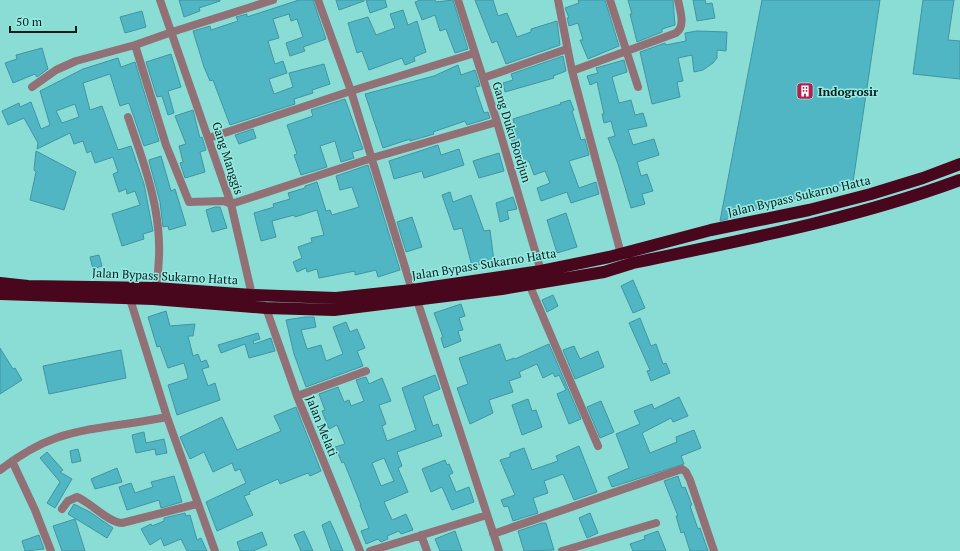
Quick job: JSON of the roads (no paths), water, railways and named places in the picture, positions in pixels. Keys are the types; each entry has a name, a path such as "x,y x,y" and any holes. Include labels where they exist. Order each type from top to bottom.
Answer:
{"highway":[{"name":"Jalan Bypass Sukarno Hatta","path":"0,283 155,293 178,302 266,308 334,310 541,271 621,254 711,230 801,212 872,194 923,178 960,164"},
{"name":"Jalan Bypass Sukarno Hatta","path":"0,294 130,299 178,289 252,295 336,298 415,295 529,284 604,272 633,263 715,246 884,206 960,180"},
{"path":"733,226 736,241"},
{"path":"711,230 715,246"},
{"path":"178,289 178,302"}],"street":[{"name":"Gang Manggis","path":"160,0 231,204 252,295"},
{"path":"32,87 56,70 71,64 135,46 172,32 273,0"},
{"path":"318,0 351,91 415,295 499,551"},
{"name":"Gang Duku Bordjun","path":"458,0 497,122 541,271"},
{"path":"558,0 572,71 621,254"},
{"path":"610,0 628,51 638,87"},
{"path":"572,71 670,36 680,30 681,21 678,0"},
{"path":"135,46 166,144 187,201 191,203 224,201 231,204 372,158 497,122"},
{"path":"483,78 568,49"},
{"path":"209,138 351,91 475,53"},
{"path":"128,117 149,179 159,224 160,262 155,293"},
{"path":"529,284 598,446"},
{"path":"130,299 167,417 215,551"},
{"name":"Jalan Melati","path":"266,308 297,396 360,551"},
{"path":"297,396 366,371"},
{"path":"0,470 36,447 70,434 167,417"},
{"path":"12,461 35,510 51,551"},
{"path":"494,534 682,469 686,472 690,480 714,551"},
{"path":"62,509 68,501 77,497 88,502 114,521 122,523 197,504"},
{"path":"370,551 487,515"},
{"path":"562,551 656,523"},
{"path":"421,535 427,551"}],"place":[{"name":"Indogrosir","path":"805,91"}]}
